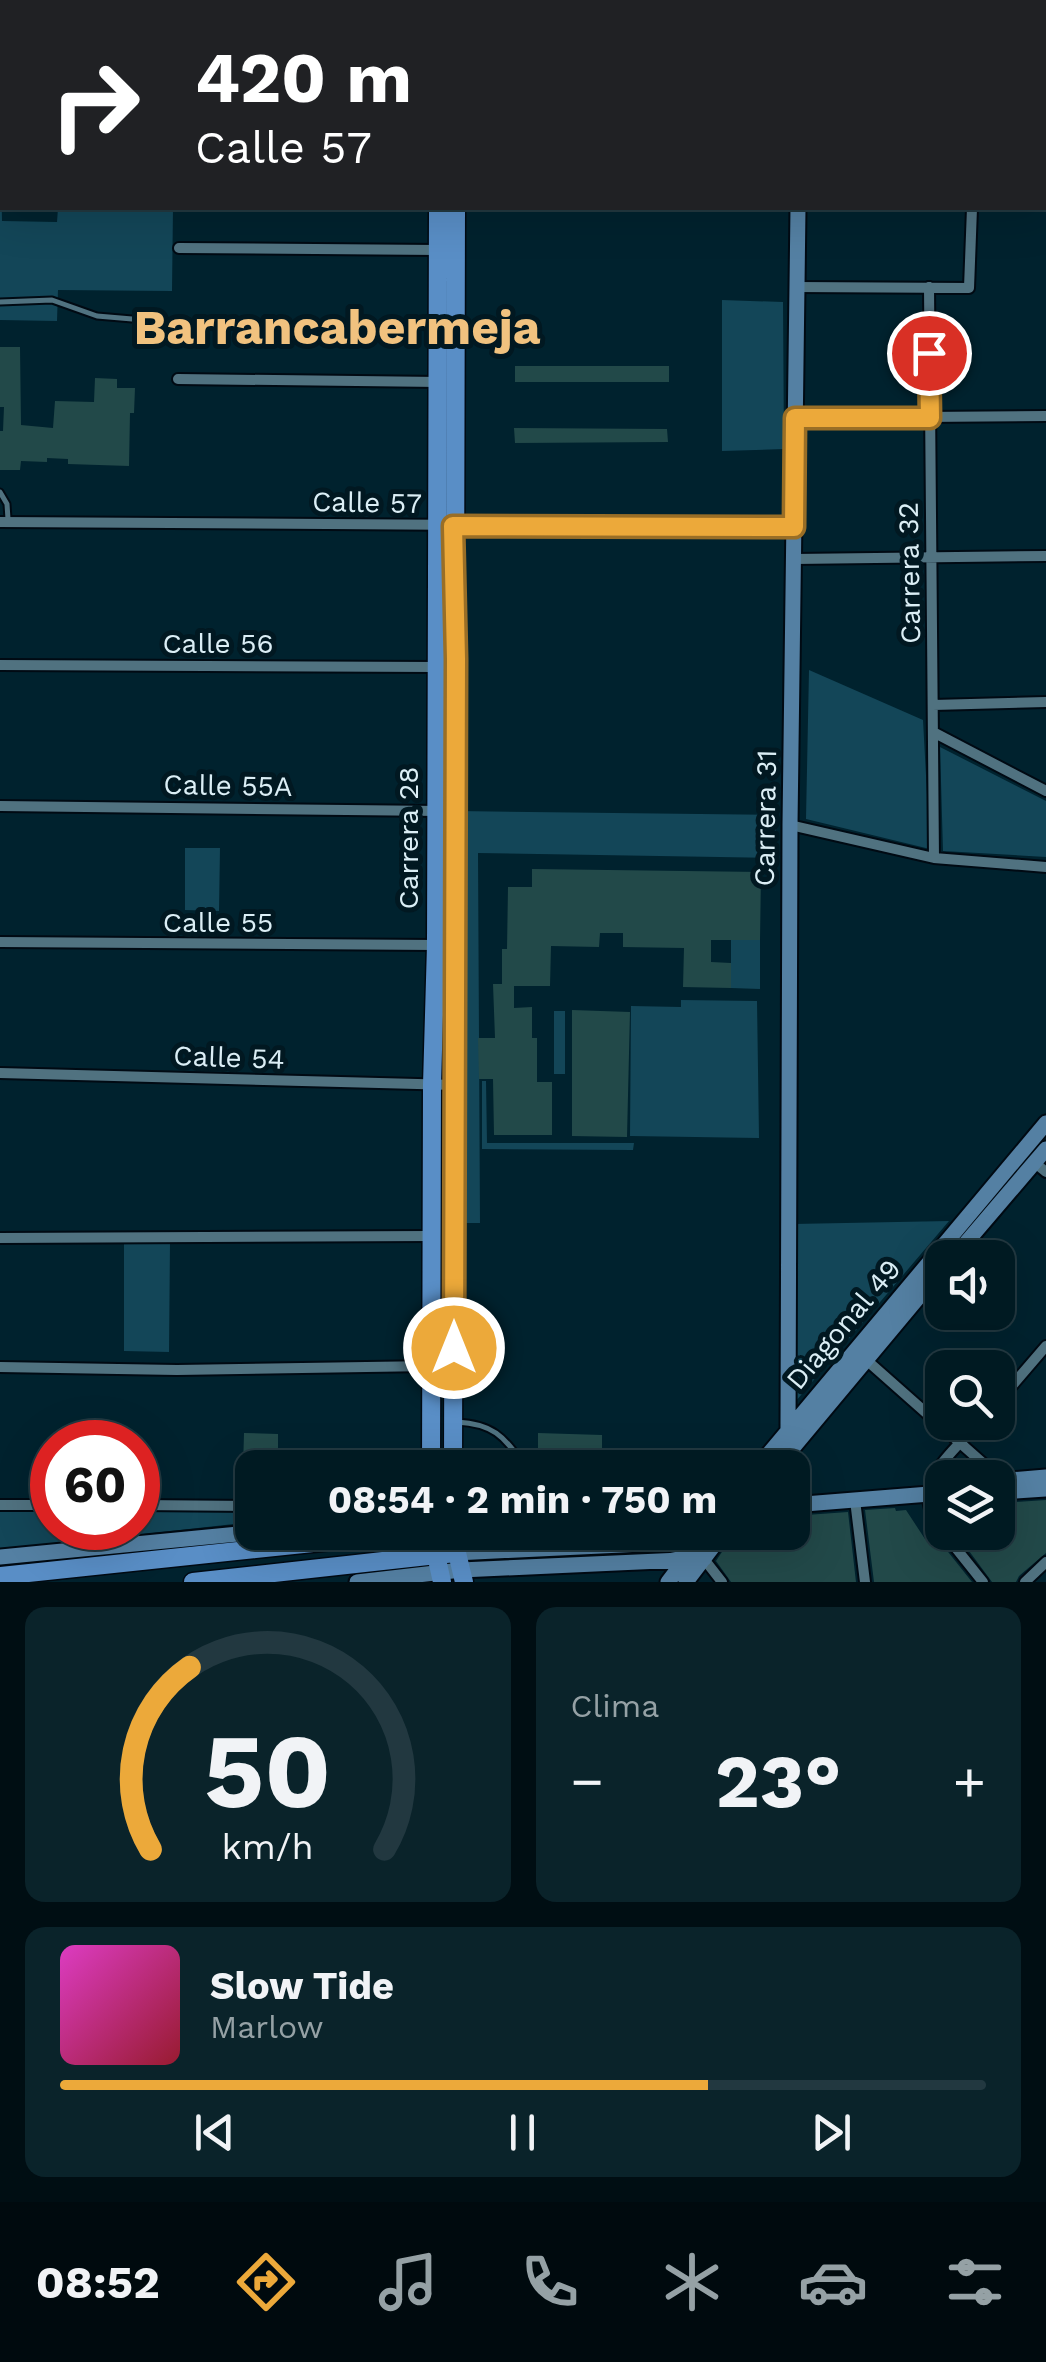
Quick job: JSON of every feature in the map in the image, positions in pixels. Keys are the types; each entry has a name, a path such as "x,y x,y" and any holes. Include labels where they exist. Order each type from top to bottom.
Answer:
{"main road":[{"name":"Carrera 28","path":"438,210 439,382 456,811 453,1450"},
{"name":"Carrera 28","path":"430,1450 436,667 456,210"},
{"path":"0,1576 247,1550"},
{"path":"192,1582 460,1568"}],"street":[{"name":"Carrera 31","path":"788,1428 798,210"},
{"path":"796,288 969,288 972,210"},
{"path":"178,248 438,250"},
{"name":"Carrera 32","path":"929,287 934,858"},
{"path":"178,380 439,382"},
{"path":"795,418 1046,416"},
{"name":"Calle 57","path":"4,522 794,527"},
{"path":"794,559 1046,556"},
{"name":"Calle 56","path":"0,665 436,667"},
{"path":"933,704 1046,702"},
{"path":"933,732 1046,791"},
{"name":"Calle 55A","path":"0,806 456,811"},
{"path":"790,825 934,858 1046,867"},
{"name":"Calle 55","path":"0,942 436,945"},
{"name":"Calle 54","path":"0,1073 456,1085"},
{"name":"Diagonal 49","path":"789,1450 860,1354 1046,1123"},
{"path":"969,1240 1040,1167 1046,1149"},
{"path":"0,1238 430,1236"},
{"name":"Diagonal 49","path":"771,1450 925,1287"},
{"path":"1015,1382 1046,1346"},
{"path":"860,1354 977,1460"},
{"path":"0,1367 177,1370 431,1366"},
{"path":"947,1460 965,1440"},
{"path":"1015,1482 1046,1477"},
{"path":"1015,1486 1046,1489"},
{"path":"810,1504 925,1494"},
{"path":"855,1500 864,1582"},
{"path":"0,1505 30,1505"},
{"path":"160,1505 235,1506"},
{"path":"0,1558 235,1534"},
{"path":"686,1582 697,1550"},
{"path":"668,1582 702,1550"},
{"path":"957,1550 983,1582"},
{"path":"460,1568 694,1556 722,1582"},
{"path":"1025,1582 1046,1562"},
{"path":"356,1582 438,1570"}],"lane":[{"path":"0,302 52,300 97,316 178,323"},
{"path":"0,492 7,504 4,522"},
{"path":"454,1422 480,1423 502,1435 513,1450"}],"shaded area":[{"path":"0,210 2,221 57,222 58,210 173,210 172,291 58,290 57,321 0,320"},
{"path":"722,300 783,302 784,449 722,451"},
{"path":"809,670 923,720 930,849 806,819"},
{"path":"940,747 1046,801 1046,857 943,851"},
{"path":"456,811 776,815 776,858 478,853 480,1223 455,1223"},
{"path":"185,848 220,848 219,911 185,910"},
{"path":"731,940 760,940 760,989 731,988"},
{"path":"681,1000 757,1001 759,1138 630,1136 631,1006 681,1007"},
{"path":"554,1011 565,1011 565,1074 554,1074"},
{"path":"482,1081 486,1081 487,1143 634,1143 633,1150 482,1149"},
{"path":"949,1221 933,1240 925,1240 925,1249 790,1408 793,1224"},
{"path":"170,1243 169,1352 124,1351 124,1244"},
{"path":"0,1512 30,1512 30,1547 0,1550"},
{"path":"160,1512 235,1512 235,1524 160,1532"}],"building":[{"path":"0,347 20,347 21,425 53,428 55,401 94,402 95,378 117,379 117,388 135,388 134,413 130,413 129,466 68,464 68,459 47,458 47,462 21,461 20,470 0,470 4,407 0,407"},
{"path":"515,366 669,366 669,382 515,382"},
{"path":"514,428 667,429 668,442 515,443"},
{"path":"532,869 761,872 760,940 711,940 711,962 731,963 731,988 683,987 684,948 623,947 623,933 600,933 599,947 551,946 550,986 514,986 514,1008 532,1007 537,1082 552,1082 552,1135 494,1135 493,1079 479,1079 478,1038 495,1038 493,984 502,984 508,887 532,887"},
{"path":"572,1010 630,1012 627,1137 572,1136"},
{"path":"244,1433 278,1434 278,1450 244,1450"},
{"path":"538,1433 602,1435 602,1450 538,1450"},
{"path":"1046,1500 1046,1553 1016,1582 992,1582 968,1550 1015,1550 1015,1502"},
{"path":"865,1510 906,1510 925,1539 925,1550 947,1550 972,1582 874,1582"},
{"path":"848,1512 856,1582 731,1582 716,1561 723,1550 810,1550 810,1515"}],"district":[{"name":"Barrancabermeja","path":"337,327"}],"route":[{"path":"454,1348 453,526 794,527 795,418 930,418 929,353"}]}
